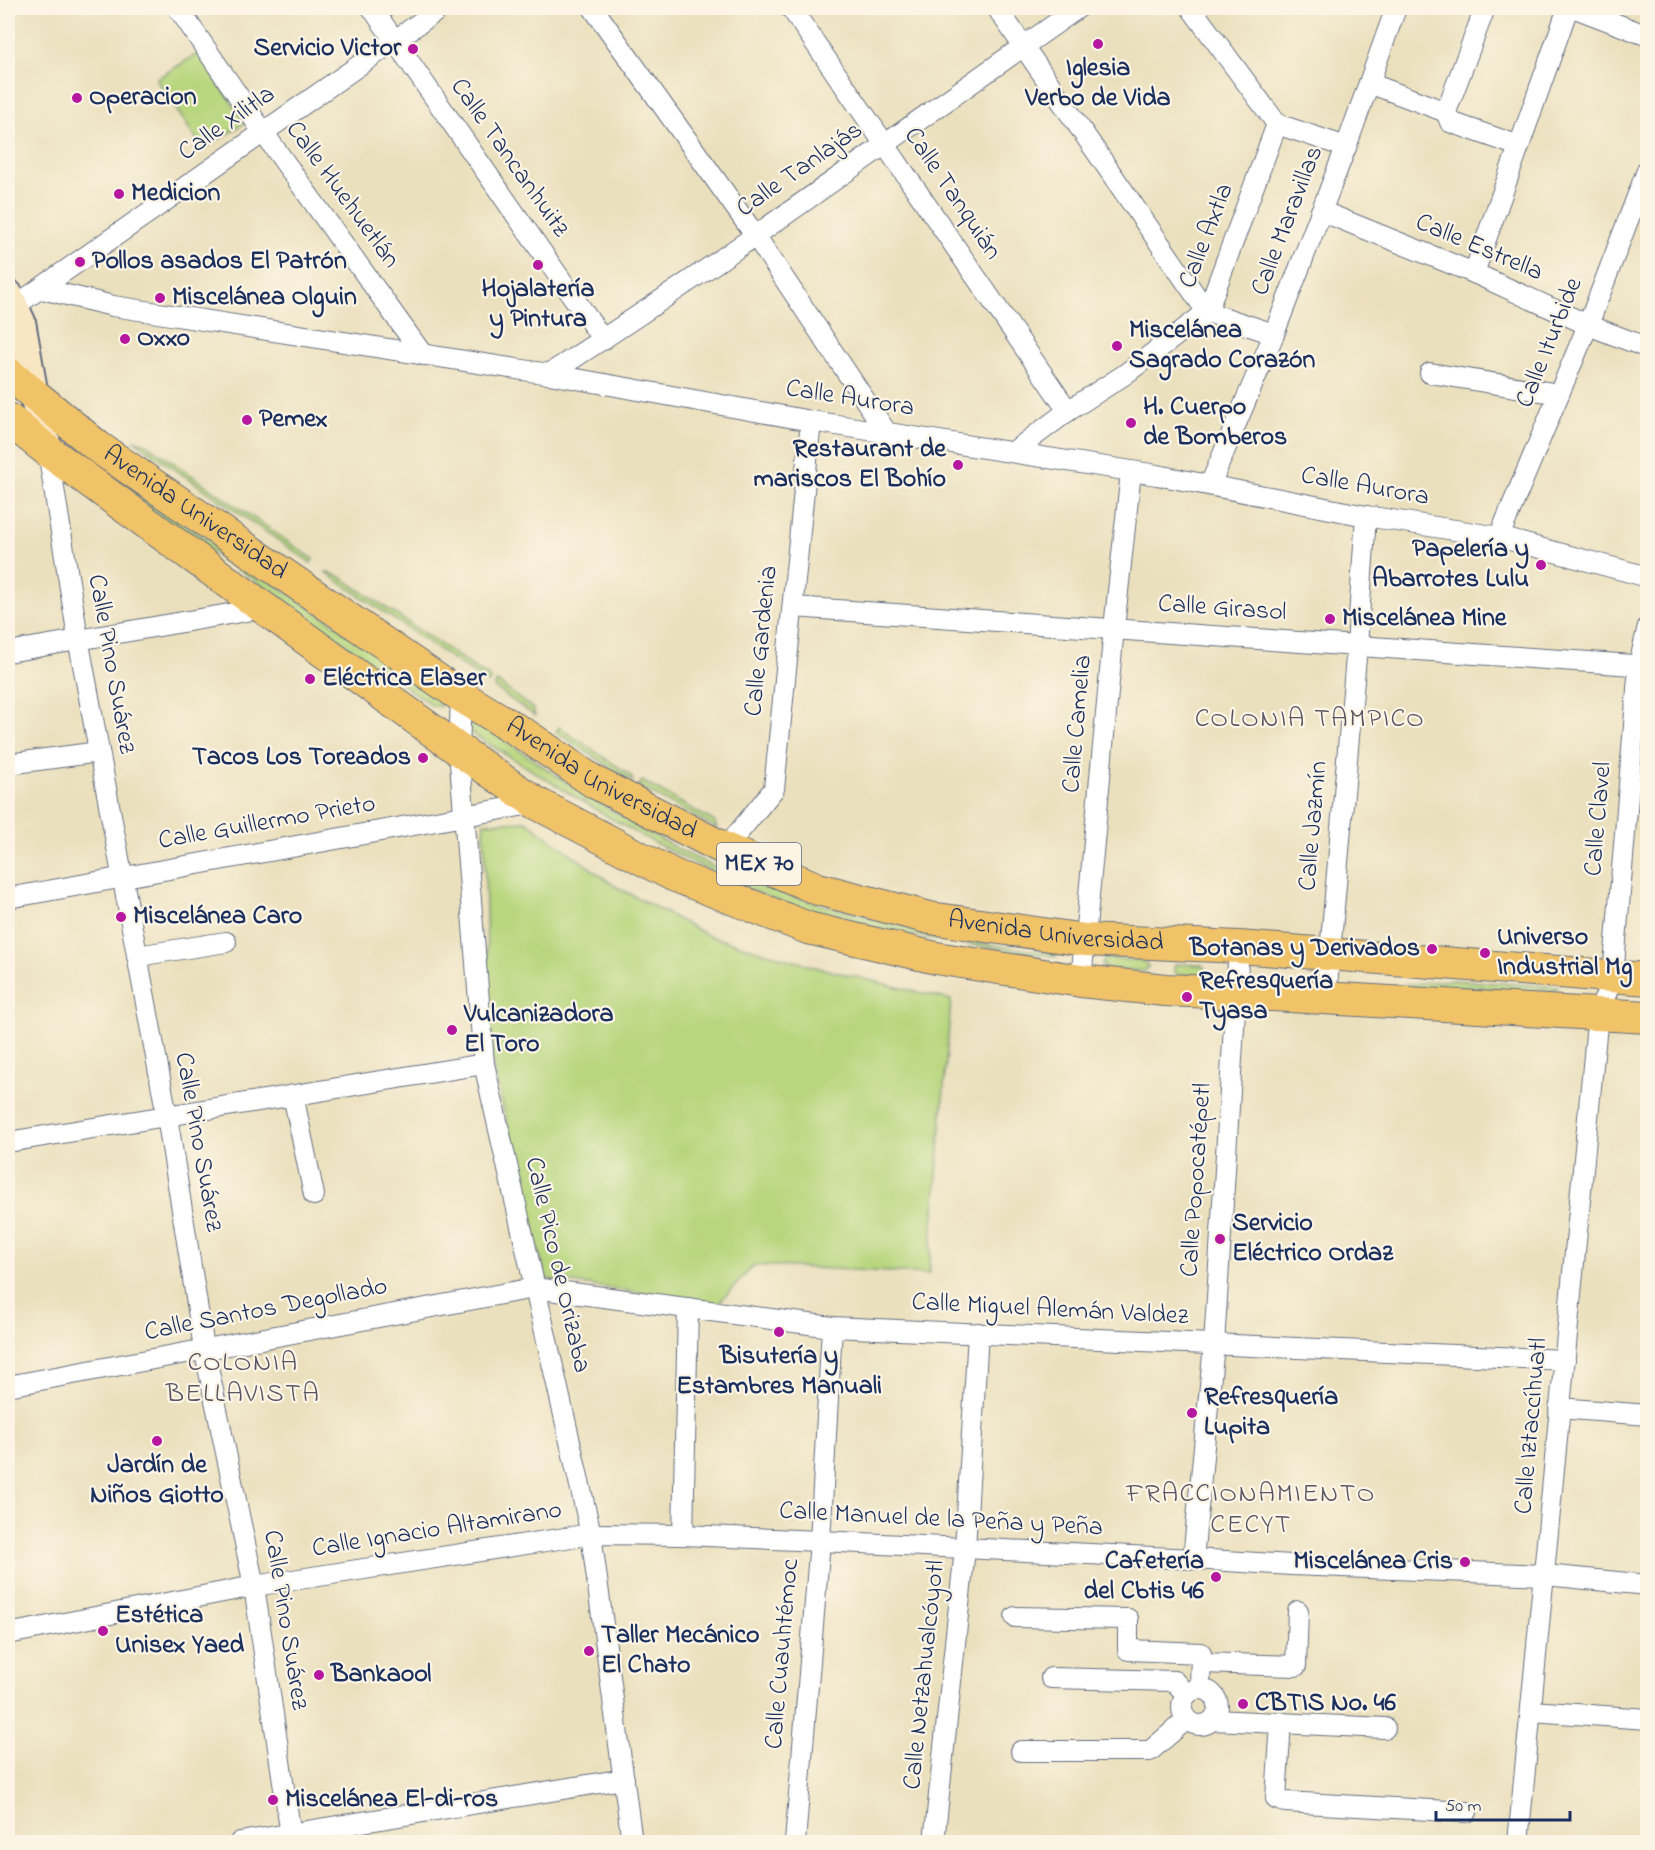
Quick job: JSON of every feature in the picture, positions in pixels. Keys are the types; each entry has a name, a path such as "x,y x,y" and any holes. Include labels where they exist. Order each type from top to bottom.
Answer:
{"main road":[{"path":"11,300 21,322 34,396 48,451"},
{"name":"Avenida Universidad","path":"8,373 98,447 461,696 530,738 594,782 725,849 818,889 930,918 1085,940 1239,947 1647,979"},
{"name":"Avenida Universidad","path":"8,418 48,451 459,750 536,803 673,875 808,928 936,958 1081,981 1165,990 1647,1017"}],"street":[{"name":"Calle Huehuetlán","path":"178,8 263,132 423,355"},
{"name":"Calle Tancanhuitz","path":"372,8 603,340"},
{"name":"Calle Xilitla","path":"11,300 42,289 441,8"},
{"path":"593,8 755,235 887,433"},
{"name":"Calle Tanquián","path":"791,8 1068,411"},
{"path":"996,8 1207,312 1274,334"},
{"name":"Calle Tanlajás","path":"549,374 603,340 755,235 1078,8"},
{"path":"1191,8 1277,124 1346,147"},
{"name":"Calle Maravillas","path":"1210,485 1274,334 1346,147 1396,8"},
{"path":"1485,8 1446,112 1450,122 1519,146"},
{"path":"1474,273 1568,8"},
{"path":"1575,8 1647,36"},
{"path":"1369,83 1446,112"},
{"name":"Calle Axtla","path":"1013,452 1068,411 1124,375 1207,312 1277,124"},
{"name":"Calle Iturbide","path":"1499,537 1588,325 1647,168"},
{"name":"Calle Estrella","path":"1321,212 1474,273 1588,325 1647,348"},
{"name":"Calle Aurora","path":"42,289 113,306 549,374 887,433 1210,485 1366,516 1499,537 1647,577"},
{"path":"1430,373 1559,394"},
{"name":"Calle Gardenia","path":"725,849 774,789 811,420"},
{"name":"Calle Pino Suárez","path":"48,451 78,638 167,1116 204,1348 254,1586 291,1838"},
{"name":"Calle Camelia","path":"1081,981 1131,472"},
{"name":"Calle Jazmín","path":"1326,998 1366,516"},
{"name":"Calle Girasol","path":"793,607 1643,665"},
{"path":"8,652 78,638 264,608"},
{"name":"Calle Clavel","path":"1598,1014 1613,977 1647,626"},
{"name":"Calle Pico de Orizaba","path":"461,696 459,750 484,1064 591,1534 632,1842"},
{"path":"8,764 99,752"},
{"name":"Calle Guillermo Prieto","path":"8,898 536,803"},
{"path":"137,956 226,942"},
{"name":"Calle Popocatépetl","path":"1193,1559 1214,1345 1239,947"},
{"name":"Calle Iztaccíhuatl","path":"1518,1842 1598,1014"},
{"path":"8,1142 484,1064"},
{"path":"293,1095 314,1195"},
{"name":"Calle Miguel Alemán Valdez","path":"534,1288 832,1327 1565,1360"},
{"name":"Calle Santos Degollado","path":"8,1386 534,1288"},
{"path":"683,1535 688,1308"},
{"name":"Calle Cuauhtémoc","path":"795,1842 820,1541 832,1327"},
{"name":"Calle Netzahualcóyotl","path":"934,1842 965,1549 978,1333"},
{"path":"1559,1408 1647,1415"},
{"name":"Calle Manuel de la Peña y Peña","path":"591,1534 683,1535 1545,1575 1647,1585"},
{"name":"Calle Ignacio Altamirano","path":"8,1634 254,1586 591,1534"},
{"path":"1201,1664 1296,1666 1298,1611"},
{"path":"1015,1617 1128,1619 1128,1650 1201,1653 1201,1664 1193,1691 1180,1707 1186,1720 1200,1726 1213,1720 1385,1728"},
{"path":"1051,1678 1174,1681 1193,1691 1213,1694 1219,1707 1213,1720"},
{"path":"1531,1711 1647,1719"},
{"path":"1021,1751 1150,1751 1186,1720"},
{"path":"1281,1722 1276,1799 1285,1802 1467,1812"},
{"path":"240,1842 291,1838 624,1779"}],"green space":[{"path":"199,53 245,123 203,149 156,79"},
{"path":"133,440 146,444 313,559 311,563"},
{"path":"94,465 418,679 443,700 441,706 433,706 254,580 93,471"},
{"path":"325,572 339,576 491,679 488,683"},
{"path":"497,682 533,709 535,716 494,687"},
{"path":"476,721 584,794 681,851 738,878 764,888 880,921 965,941 1059,954 1057,957 889,931 823,915 760,894 649,840 471,733 469,727"},
{"path":"559,727 631,776 633,782 556,732"},
{"path":"642,781 715,822 717,829 638,786"},
{"path":"526,821 615,886 709,936 815,967 951,1000 929,1274 754,1265 718,1304 546,1279 489,1051 484,823"},
{"path":"1108,958 1144,961 1149,966 1145,971 1107,969 1102,963"},
{"path":"1175,964 1202,965 1206,971 1203,976 1178,974 1174,972"},
{"path":"1453,980 1558,987 1555,991 1461,987 1403,989 1400,987"}],"place":[{"name":"Iglesia Verbo de Vida","path":"1098,44"},
{"name":"Servicio Victor","path":"413,49"},
{"name":"Operacion","path":"77,98"},
{"name":"Medicion","path":"119,194"},
{"name":"Pollos asados El Patrón","path":"80,262"},
{"name":"Hojalatería y Pintura","path":"538,265"},
{"name":"Miscelánea Olguin","path":"160,298"},
{"name":"Oxxo","path":"125,339"},
{"name":"Miscelánea Sagrado Corazón","path":"1117,346"},
{"name":"Pemex","path":"247,420"},
{"name":"H. Cuerpo de Bomberos","path":"1131,423"},
{"name":"Restaurant de mariscos El Bohío","path":"958,465"},
{"name":"Papelería y Abarrotes Lulu","path":"1541,565"},
{"name":"Miscelánea Mine","path":"1330,619"},
{"name":"Eléctrica Elaser","path":"310,679"},
{"name":"Tacos Los Toreados","path":"423,758"},
{"name":"Miscelánea Caro","path":"121,917"},
{"name":"Botanas y Derivados","path":"1432,949"},
{"name":"Universo Industrial Mg","path":"1485,953"},
{"name":"Refresquería Tyasa","path":"1187,997"},
{"name":"Vulcanizadora El Toro","path":"452,1030"},
{"name":"Servicio Eléctrico Ordaz","path":"1220,1239"},
{"name":"Bisutería y Estambres Manuali","path":"779,1332"},
{"name":"Refresquería Lupita","path":"1192,1413"},
{"name":"Jardín de Niños Giotto","path":"157,1441"},
{"name":"Miscelánea Cris","path":"1465,1562"},
{"name":"Cafetería del Cbtis 46","path":"1216,1577"},
{"name":"Estética Unisex Yaed","path":"103,1631"},
{"name":"Taller Mecánico El Chato","path":"589,1651"},
{"name":"Bankaool","path":"319,1675"},
{"name":"CBTIS No. 46","path":"1243,1704"},
{"name":"Miscelánea El-di-ros","path":"273,1800"}],"district":[{"name":"COLONIA TAMPICO","path":"1310,719"},
{"name":"COLONIA BELLAVISTA","path":"243,1378"},
{"name":"FRACCIONAMIENTO CECYT","path":"1251,1510"}]}
